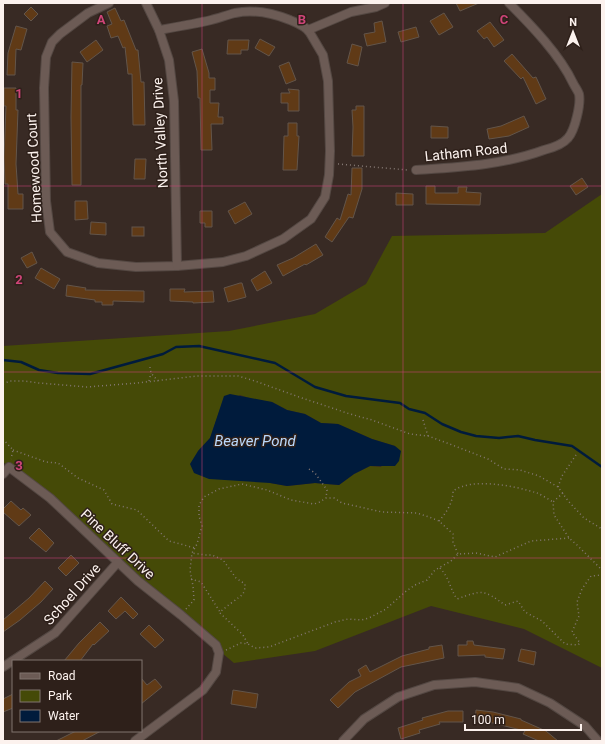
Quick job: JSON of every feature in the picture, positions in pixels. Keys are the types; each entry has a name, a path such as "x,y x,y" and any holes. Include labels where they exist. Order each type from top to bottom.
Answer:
{"street":[{"name":"Homewood Court","path":"109,3 88,13 60,34 52,42 46,57 44,88 46,201 50,232 67,252 98,263 136,267 177,266 223,262 246,256 283,239 311,218 325,197 330,175 330,118 328,81 323,55 308,30"},
{"name":"North Valley Drive","path":"146,3 159,30 169,60 174,101 177,266"},
{"path":"159,30 248,11 267,12 297,23 308,30 351,12 376,7 385,3"},
{"name":"Latham Road","path":"416,170 474,167 524,158 555,147 568,138 574,126 578,109 579,94 570,75 556,56 529,23 509,3"},
{"path":"3,474 10,467"},
{"name":"Pine Bluff Drive","path":"10,467 50,498 138,582 181,615 218,649"},
{"name":"Schoel Drive","path":"14,660 55,633 118,562"},
{"path":"134,741 203,690 216,672 218,649"},
{"name":"Schoel Drive","path":"3,667 12,661"},
{"path":"343,741 364,719 398,697 434,685 475,682 518,688 550,703 585,726 598,741"}],"path":[{"path":"330,164 349,164 407,170"},
{"path":"149,381 151,373 150,367"},
{"path":"151,373 158,380"},
{"path":"3,384 10,381 24,381 39,384 87,387 137,384 149,381 197,376 238,376 255,380 299,397 372,420 410,434 428,436 488,459 504,468 520,470 539,476 558,487 569,502 584,518 602,529"},
{"path":"423,420 428,436"},
{"path":"3,439 13,450 46,462 58,463 78,478 104,490 112,504 137,510 169,542 195,548"},
{"path":"10,467 13,450"},
{"path":"558,487 562,476 576,455"},
{"path":"309,468 315,473 327,490 326,498"},
{"path":"181,615 194,600 190,570 192,553 197,544 202,526 199,516 199,505 204,497 218,489 242,484 267,490 291,500 314,504 326,498 334,498 342,503 382,512 417,513 439,521 452,534 452,542 458,554"},
{"path":"439,521 446,513 452,498 452,491 469,484 512,487 538,494 553,502"},
{"path":"553,502 563,493"},
{"path":"553,502 554,515 569,538 602,570"},
{"path":"218,649 241,643 248,644 256,648 269,647 335,622 348,619 361,620 369,618 386,610 405,592 415,585 427,580 435,570 451,561 458,554 476,553 495,557 531,541 569,538"},
{"path":"192,553 212,555 222,560 236,578 245,584 245,590 242,596 220,612"},
{"path":"440,568 446,575 451,589 457,599 478,591 490,594 505,605 518,601 525,612 542,621 565,644 578,645 580,643 572,632 579,616 577,602 582,589 591,576 602,575"},
{"path":"191,579 201,582 220,612 243,635 248,644"}],"green space":[{"path":"602,194 602,668 524,629 431,606 315,651 234,663 120,568 22,476 3,462 3,346 229,331 315,314 366,284 392,236 545,233","holes":["240,395 255,400 272,402 287,410 305,414 321,423 338,424 372,439 395,446 381,467 370,466 354,474 339,485 315,483 287,486 270,483 198,451 210,438 220,410"]}],"water":[{"name":"Beaver Pond","path":"230,394 272,402 287,410 305,414 321,423 338,424 372,439 395,446 401,451 399,461 395,466 370,466 354,474 339,485 315,483 287,486 270,483 209,479 194,473 190,464 198,451 210,438 224,396"}],"building":[{"path":"456,3 479,3 460,11"},
{"path":"31,7 38,14 31,21 24,14"},
{"path":"115,8 121,21 124,20 136,50 138,50 141,82 144,82 145,125 133,125 132,74 128,74 125,47 123,48 118,36 111,38 107,26 112,24 107,12"},
{"path":"444,13 453,27 439,35 430,21"},
{"path":"382,21 386,42 367,46 364,34 375,32 374,23"},
{"path":"490,22 504,40 494,47 487,37 484,39 477,31"},
{"path":"16,26 27,29 21,50 16,49 15,75 7,75 8,53"},
{"path":"416,27 419,37 401,42 398,32"},
{"path":"260,39 275,47 269,56 255,48"},
{"path":"96,40 103,50 87,62 80,52"},
{"path":"228,40 249,40 248,50 241,50 241,54 227,54"},
{"path":"352,44 362,47 358,66 347,63"},
{"path":"202,49 209,78 215,78 215,90 210,90 210,103 219,103 218,117 223,117 223,124 211,124 212,150 201,150 200,98 198,98 197,71 192,52"},
{"path":"512,54 533,78 536,77 546,99 536,104 523,77 521,79 504,61"},
{"path":"72,62 83,63 81,85 81,185 72,185"},
{"path":"289,62 296,80 286,84 279,66"},
{"path":"4,88 16,88 16,110 18,110 16,164 18,194 23,194 23,209 8,209 8,184 5,184 4,157 6,106 4,106"},
{"path":"288,89 299,90 299,111 288,111 288,103 281,103 281,93 290,93"},
{"path":"356,106 364,106 364,156 352,156 352,110 356,110"},
{"path":"524,116 529,127 509,136 489,139 487,129 501,126"},
{"path":"288,123 297,123 297,136 299,136 297,170 283,170 284,136 288,136"},
{"path":"431,126 448,127 448,138 431,138"},
{"path":"135,159 146,159 145,179 134,179"},
{"path":"352,168 362,168 362,189 353,218 349,217 332,242 325,237 337,218 340,220 348,194 351,195"},
{"path":"582,178 588,187 576,195 570,186"},
{"path":"426,186 435,186 435,193 458,193 458,187 467,187 466,192 481,193 480,205 426,204"},
{"path":"396,193 413,194 413,205 396,205"},
{"path":"75,201 87,201 88,219 75,220"},
{"path":"245,202 252,214 235,224 228,211"},
{"path":"200,211 212,211 212,227 205,227 205,223 200,223"},
{"path":"91,222 106,223 106,235 90,234"},
{"path":"132,227 144,227 144,236 132,236"},
{"path":"316,244 323,255 283,276 277,265 293,258"},
{"path":"32,252 37,263 27,268 21,258"},
{"path":"41,268 60,279 54,289 35,278"},
{"path":"265,271 272,283 257,291 251,280"},
{"path":"242,283 246,297 228,302 224,288"},
{"path":"67,285 86,288 85,290 144,291 144,302 113,301 113,305 102,305 102,302 95,302 95,300 66,296"},
{"path":"170,289 185,289 184,292 213,291 214,302 193,303 170,301"},
{"path":"11,501 21,510 23,508 31,515 19,526 3,512 3,509"},
{"path":"39,528 54,543 46,552 29,538"},
{"path":"71,555 79,563 66,576 58,568"},
{"path":"45,581 53,589 41,602 3,632 3,620 29,598"},
{"path":"121,597 138,614 133,619 125,611 116,619 108,611"},
{"path":"100,622 109,631 94,645 93,644 81,660 65,660"},
{"path":"149,625 164,640 155,648 140,634"},
{"path":"467,641 473,641 474,645 505,649 503,659 485,657 485,655 458,656 458,645 467,645"},
{"path":"442,645 444,658 401,667 355,692 338,708 330,700 349,682 361,676 358,670 366,665 370,672 402,656 429,649 429,647"},
{"path":"521,649 536,652 534,665 518,661"},
{"path":"142,679 147,685 155,679 162,687 142,703"},
{"path":"233,690 258,694 256,708 231,704"},
{"path":"12,694 12,708 3,712 3,699"},
{"path":"476,710 493,712 521,719 546,731 558,741 539,741 523,734 525,731 493,723 475,721"},
{"path":"448,711 463,711 463,722 439,722 440,724 419,730 420,733 401,739 398,728 423,720 422,718"},
{"path":"74,732 99,732 82,741 56,741"}],"waterway":[{"path":"3,360 21,362 39,370 58,373 90,374 163,354 176,347 199,346 275,363 315,387 346,396 400,403 409,409 425,413 442,424 461,432 476,436 499,438 518,436 572,446 602,467"}]}
